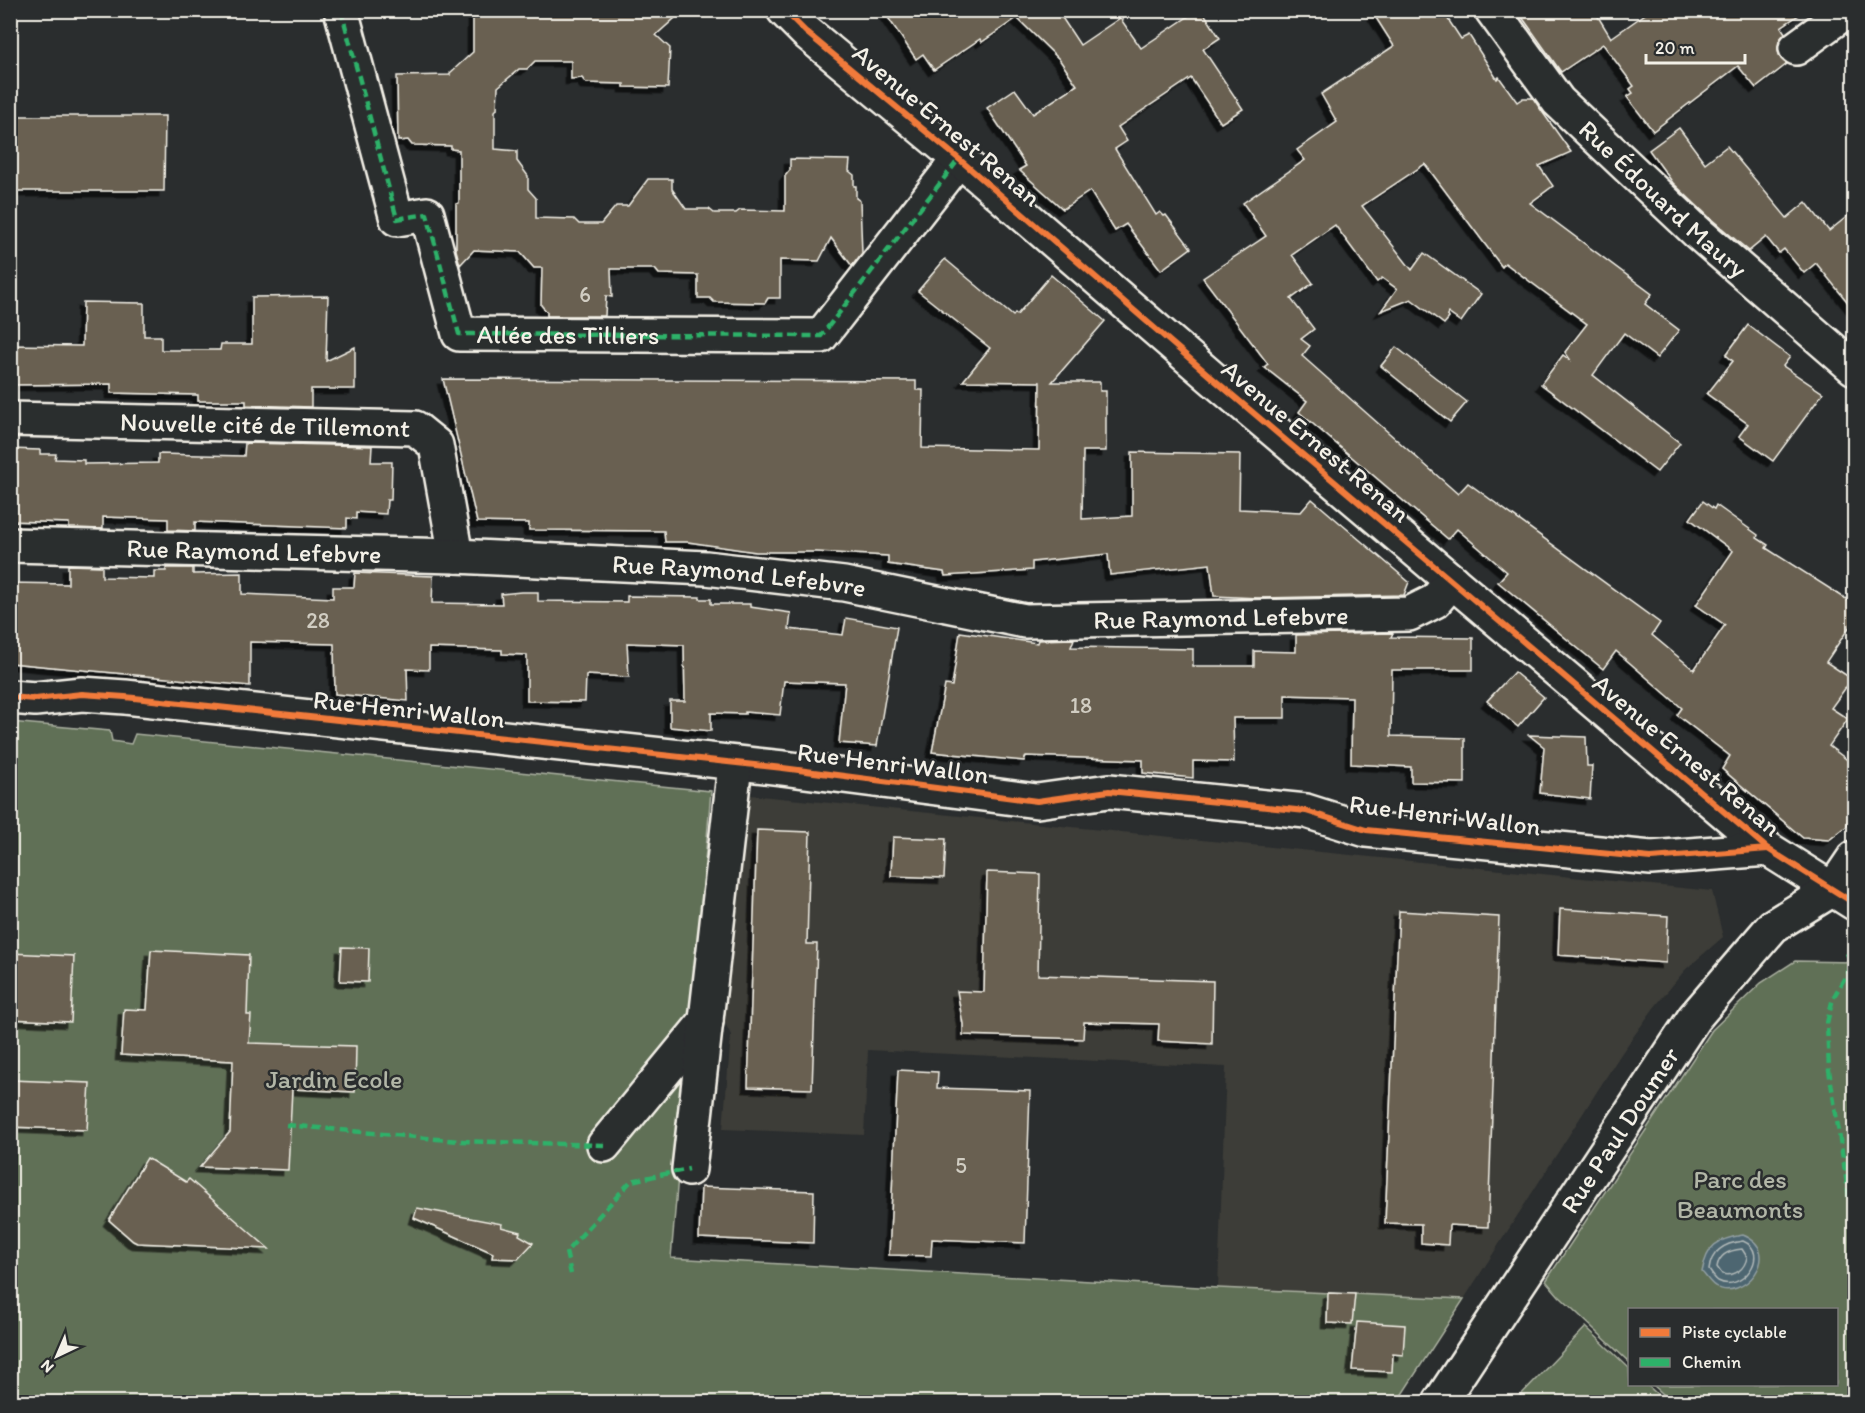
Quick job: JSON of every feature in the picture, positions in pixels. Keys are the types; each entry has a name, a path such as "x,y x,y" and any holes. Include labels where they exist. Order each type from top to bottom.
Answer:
{"street":[{"name":"Allée des Tilliers","path":"341,10 397,219 427,214 459,334 821,336 959,159"},
{"name":"Avenue Ernest Renan","path":"784,10 806,32 959,159 1211,377 1768,849 1847,894"},
{"name":"Rue Édouard Maury","path":"1492,10 1558,100 1697,232 1854,368"},
{"path":"1796,48 1848,10"},
{"name":"Nouvelle cité de Tillemont","path":"10,419 415,428 436,445 456,556"},
{"name":"Rue Raymond Lefebvre","path":"10,545 456,556 706,568 844,584 1025,621 1409,614 1435,601 1452,581"},
{"name":"Rue Henri Wallon","path":"10,697 35,699 82,694 125,697 735,765 783,768 1037,801 1108,791 1306,811 1366,830 1651,858 1768,849"},
{"path":"689,1169 735,765"},
{"path":"1847,894 1854,858"},
{"name":"Rue Paul Doumer","path":"1440,1402 1694,1018 1773,926 1847,894"},
{"path":"604,1145 706,1021"}],"shaded area":[{"path":"750,795 1712,891 1723,937 1685,970 1653,1009 1621,1054 1464,1299 1218,1288 1226,1067 868,1050 864,1135 723,1129 731,1035 719,1011"}],"green space":[{"name":"Jardin Ecole","path":"10,722 110,731 112,741 131,744 135,734 711,791 671,1258 1464,1299 1397,1402 11,1402"},
{"name":"Parc des Beaumonts","path":"1795,961 1854,962 1854,1402 1672,1402 1654,1386 1838,1386 1838,1308 1628,1308 1628,1361 1546,1281 1712,1030 1761,983"},
{"path":"1586,1327 1628,1367 1628,1386 1648,1386 1666,1402 1514,1402"}],"water":[{"path":"1743,1235 1755,1243 1761,1253 1755,1274 1737,1288 1726,1290 1715,1286 1702,1272 1710,1249 1720,1241"}],"building":[{"path":"473,10 608,12 610,10 684,10 656,35 670,48 668,88 624,87 624,84 586,83 582,78 571,79 571,61 535,61 527,69 519,69 498,87 495,111 495,149 517,151 517,161 528,176 528,189 536,198 536,218 574,219 579,224 601,224 616,206 628,206 648,179 672,179 672,189 686,209 709,209 714,213 736,213 740,210 785,211 785,176 790,170 790,159 850,160 849,171 854,175 856,198 860,201 862,253 852,266 831,238 819,261 780,260 780,298 768,298 765,303 714,302 710,298 698,298 698,275 659,274 655,269 611,269 612,297 606,296 605,316 547,316 547,312 541,305 542,268 534,268 520,252 474,250 460,265 456,250 459,150 451,149 451,146 412,145 408,140 398,141 397,76 450,75 473,52"},
{"path":"883,10 1057,10 1080,45 1120,18 1141,48 1198,10 1202,10 1220,38 1203,49 1243,109 1221,123 1191,78 1118,127 1127,141 1115,149 1156,215 1160,212 1166,215 1191,248 1161,270 1126,224 1115,231 1090,191 1063,209 1019,170 1026,166 987,108 1015,89 1033,114 1077,85 1059,59 1017,18 982,42 980,39 934,70 923,54 916,59"},
{"path":"1371,10 1442,10 1461,39 1469,35 1497,79 1499,77 1517,102 1523,98 1533,98 1571,152 1539,166 1553,186 1530,203 1652,294 1645,304 1679,330 1657,358 1624,333 1593,375 1680,443 1657,472 1541,384 1563,355 1571,361 1565,352 1587,324 1505,263 1502,267 1425,164 1362,206 1412,270 1424,253 1481,294 1461,322 1448,313 1449,318 1444,324 1411,299 1381,311 1397,289 1382,278 1377,282 1335,225 1292,255 1313,283 1291,299 1314,329 1301,339 1310,346 1302,356 1458,494 1468,483 1660,623 1652,635 1694,670 1725,625 1696,605 1733,551 1690,519 1703,501 1714,509 1716,505 1758,535 1757,538 1768,545 1766,548 1854,604 1854,620 1826,662 1852,679 1831,708 1848,719 1829,746 1854,765 1854,786 1847,826 1829,840 1803,838 1722,769 1730,756 1677,715 1682,708 1616,651 1603,669 1498,582 1507,572 1457,529 1448,539 1299,412 1307,401 1264,367 1268,364 1203,278 1266,236 1243,203 1305,160 1297,150 1337,122 1321,94 1394,46"},
{"path":"1517,10 1594,10 1611,38 1651,10 1806,10 1781,27 1785,33 1779,41 1778,51 1781,59 1787,64 1756,88 1738,66 1653,131 1627,97 1633,93 1630,89 1634,86 1603,44 1561,72"},
{"path":"10,116 165,116 164,191 10,191"},
{"path":"1679,128 1705,163 1727,146 1787,218 1806,202 1829,231 1854,211 1854,310 1816,263 1804,273 1784,249 1779,253 1766,237 1749,251 1673,183 1649,150"},
{"path":"945,259 1013,316 1015,313 1017,315 1051,275 1105,321 1052,382 1100,382 1100,391 1106,391 1106,451 1083,451 1082,519 1132,516 1132,452 1240,454 1239,509 1301,512 1312,499 1409,582 1404,595 1258,598 1214,596 1210,564 1110,575 1108,554 1032,562 1032,570 945,576 944,572 888,564 888,556 817,552 756,552 688,542 665,542 664,531 529,530 529,523 477,522 443,379 916,381 916,390 923,390 922,448 1039,450 1040,382 963,381 990,348 918,291"},
{"path":"328,296 326,361 355,347 355,389 311,389 311,407 246,405 246,401 198,401 198,395 111,393 111,384 10,385 10,345 82,346 83,302 144,303 144,336 161,336 161,350 220,350 221,344 252,344 252,297"},
{"path":"1748,325 1790,357 1783,366 1823,393 1773,461 1739,436 1748,424 1707,394 1733,361 1726,355"},
{"path":"1396,347 1467,402 1450,422 1381,366"},
{"path":"245,443 372,446 371,462 392,462 391,500 387,500 386,514 356,512 356,519 347,518 347,528 195,522 195,531 168,530 168,519 103,517 103,529 69,528 69,523 10,521 10,449 40,450 40,454 56,454 55,459 84,460 84,464 158,463 158,454 244,456"},
{"path":"68,565 102,566 102,577 154,578 154,571 166,571 166,568 193,568 193,574 242,573 242,594 333,598 333,587 354,587 355,573 433,576 432,603 502,604 501,594 521,592 538,592 538,601 627,602 627,596 700,597 700,599 711,599 711,604 750,604 750,607 791,613 789,629 843,635 846,618 897,627 877,746 839,743 845,683 784,681 780,715 745,712 745,714 711,713 711,731 670,727 670,701 685,701 684,645 627,643 629,677 586,675 585,702 527,701 527,655 502,654 502,650 429,648 429,670 407,669 408,701 335,694 334,644 250,642 250,686 10,663 10,583 68,584"},
{"path":"960,632 1037,643 1038,640 1074,639 1071,647 1193,649 1193,666 1254,666 1254,651 1296,652 1296,635 1393,633 1391,637 1473,638 1473,670 1392,670 1391,736 1465,738 1465,783 1411,782 1411,767 1351,764 1352,697 1285,695 1285,718 1233,718 1234,762 1193,761 1193,778 1143,773 1143,760 1026,756 1024,761 932,752 945,685 952,686"},
{"path":"1514,672 1544,697 1518,727 1487,701"},
{"path":"1529,735 1586,737 1587,766 1592,766 1590,799 1540,793 1544,747"},
{"path":"757,830 810,832 807,944 817,944 812,1089 748,1087"},
{"path":"893,837 946,839 944,878 891,876"},
{"path":"987,872 1040,874 1038,975 1213,981 1212,1044 1158,1041 1159,1024 1084,1022 1083,1039 963,1035 957,991 984,992"},
{"path":"1560,909 1668,916 1666,963 1558,955"},
{"path":"1399,911 1499,917 1488,1227 1449,1225 1448,1245 1421,1243 1421,1224 1385,1223"},
{"path":"342,947 369,948 368,982 340,981"},
{"path":"151,950 249,955 247,1015 251,1015 249,1043 356,1046 355,1092 292,1089 288,1170 200,1167 230,1132 233,1061 121,1055 124,1009 147,1010"},
{"path":"10,953 74,956 71,1022 10,1019"},
{"path":"898,1070 938,1072 937,1088 1030,1091 1025,1243 932,1239 931,1256 889,1255"},
{"path":"10,1080 90,1083 87,1130 10,1127"},
{"path":"147,1158 186,1182 189,1179 269,1249 133,1241 109,1220"},
{"path":"701,1187 814,1191 813,1243 699,1238"},
{"path":"417,1208 502,1224 501,1227 520,1232 519,1235 533,1243 518,1259 492,1258 493,1253 414,1218"},
{"path":"1328,1293 1355,1294 1352,1324 1327,1323"},
{"path":"1357,1322 1405,1325 1403,1355 1393,1354 1392,1372 1352,1370"}],"marked path":[{"path":"341,10 397,219 427,214 459,334 821,336 959,159"},
{"path":"1847,953 1851,962 1833,998 1827,1023 1829,1070 1854,1228"},
{"path":"286,1125 458,1141 604,1145"},
{"path":"571,1274 566,1252 631,1181 689,1169"}],"cycle path":[{"path":"784,10 806,32 959,159 1211,377 1768,849 1854,903"},
{"path":"10,697 35,699 82,694 125,697 783,768 1037,801 1109,791 1306,811 1366,830 1651,858 1768,849"}]}
